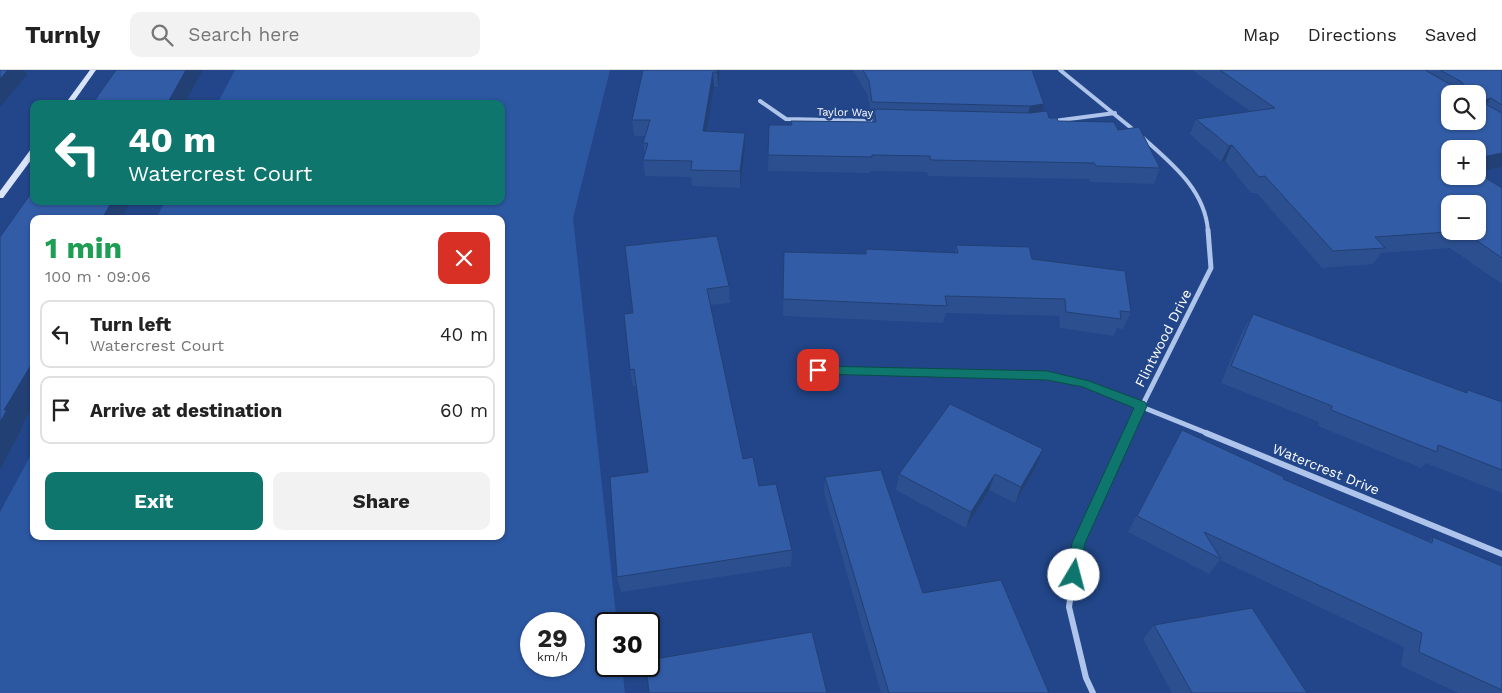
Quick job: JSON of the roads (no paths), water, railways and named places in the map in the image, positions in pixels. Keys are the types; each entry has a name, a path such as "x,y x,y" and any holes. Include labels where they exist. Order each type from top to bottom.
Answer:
{"street":[{"path":"71,100 93,70"},
{"name":"Flintwood Drive","path":"1060,70 1175,166 1189,183 1201,201 1207,216 1211,268 1141,406 1078,543 1069,608 1086,678 1093,693"},
{"name":"Taylor Way","path":"760,101 786,119 882,121"},
{"path":"1046,122 1115,114"},
{"path":"0,196 30,156"},
{"name":"Watercrest Drive","path":"818,370 1047,376 1085,384 1502,554"}]}
